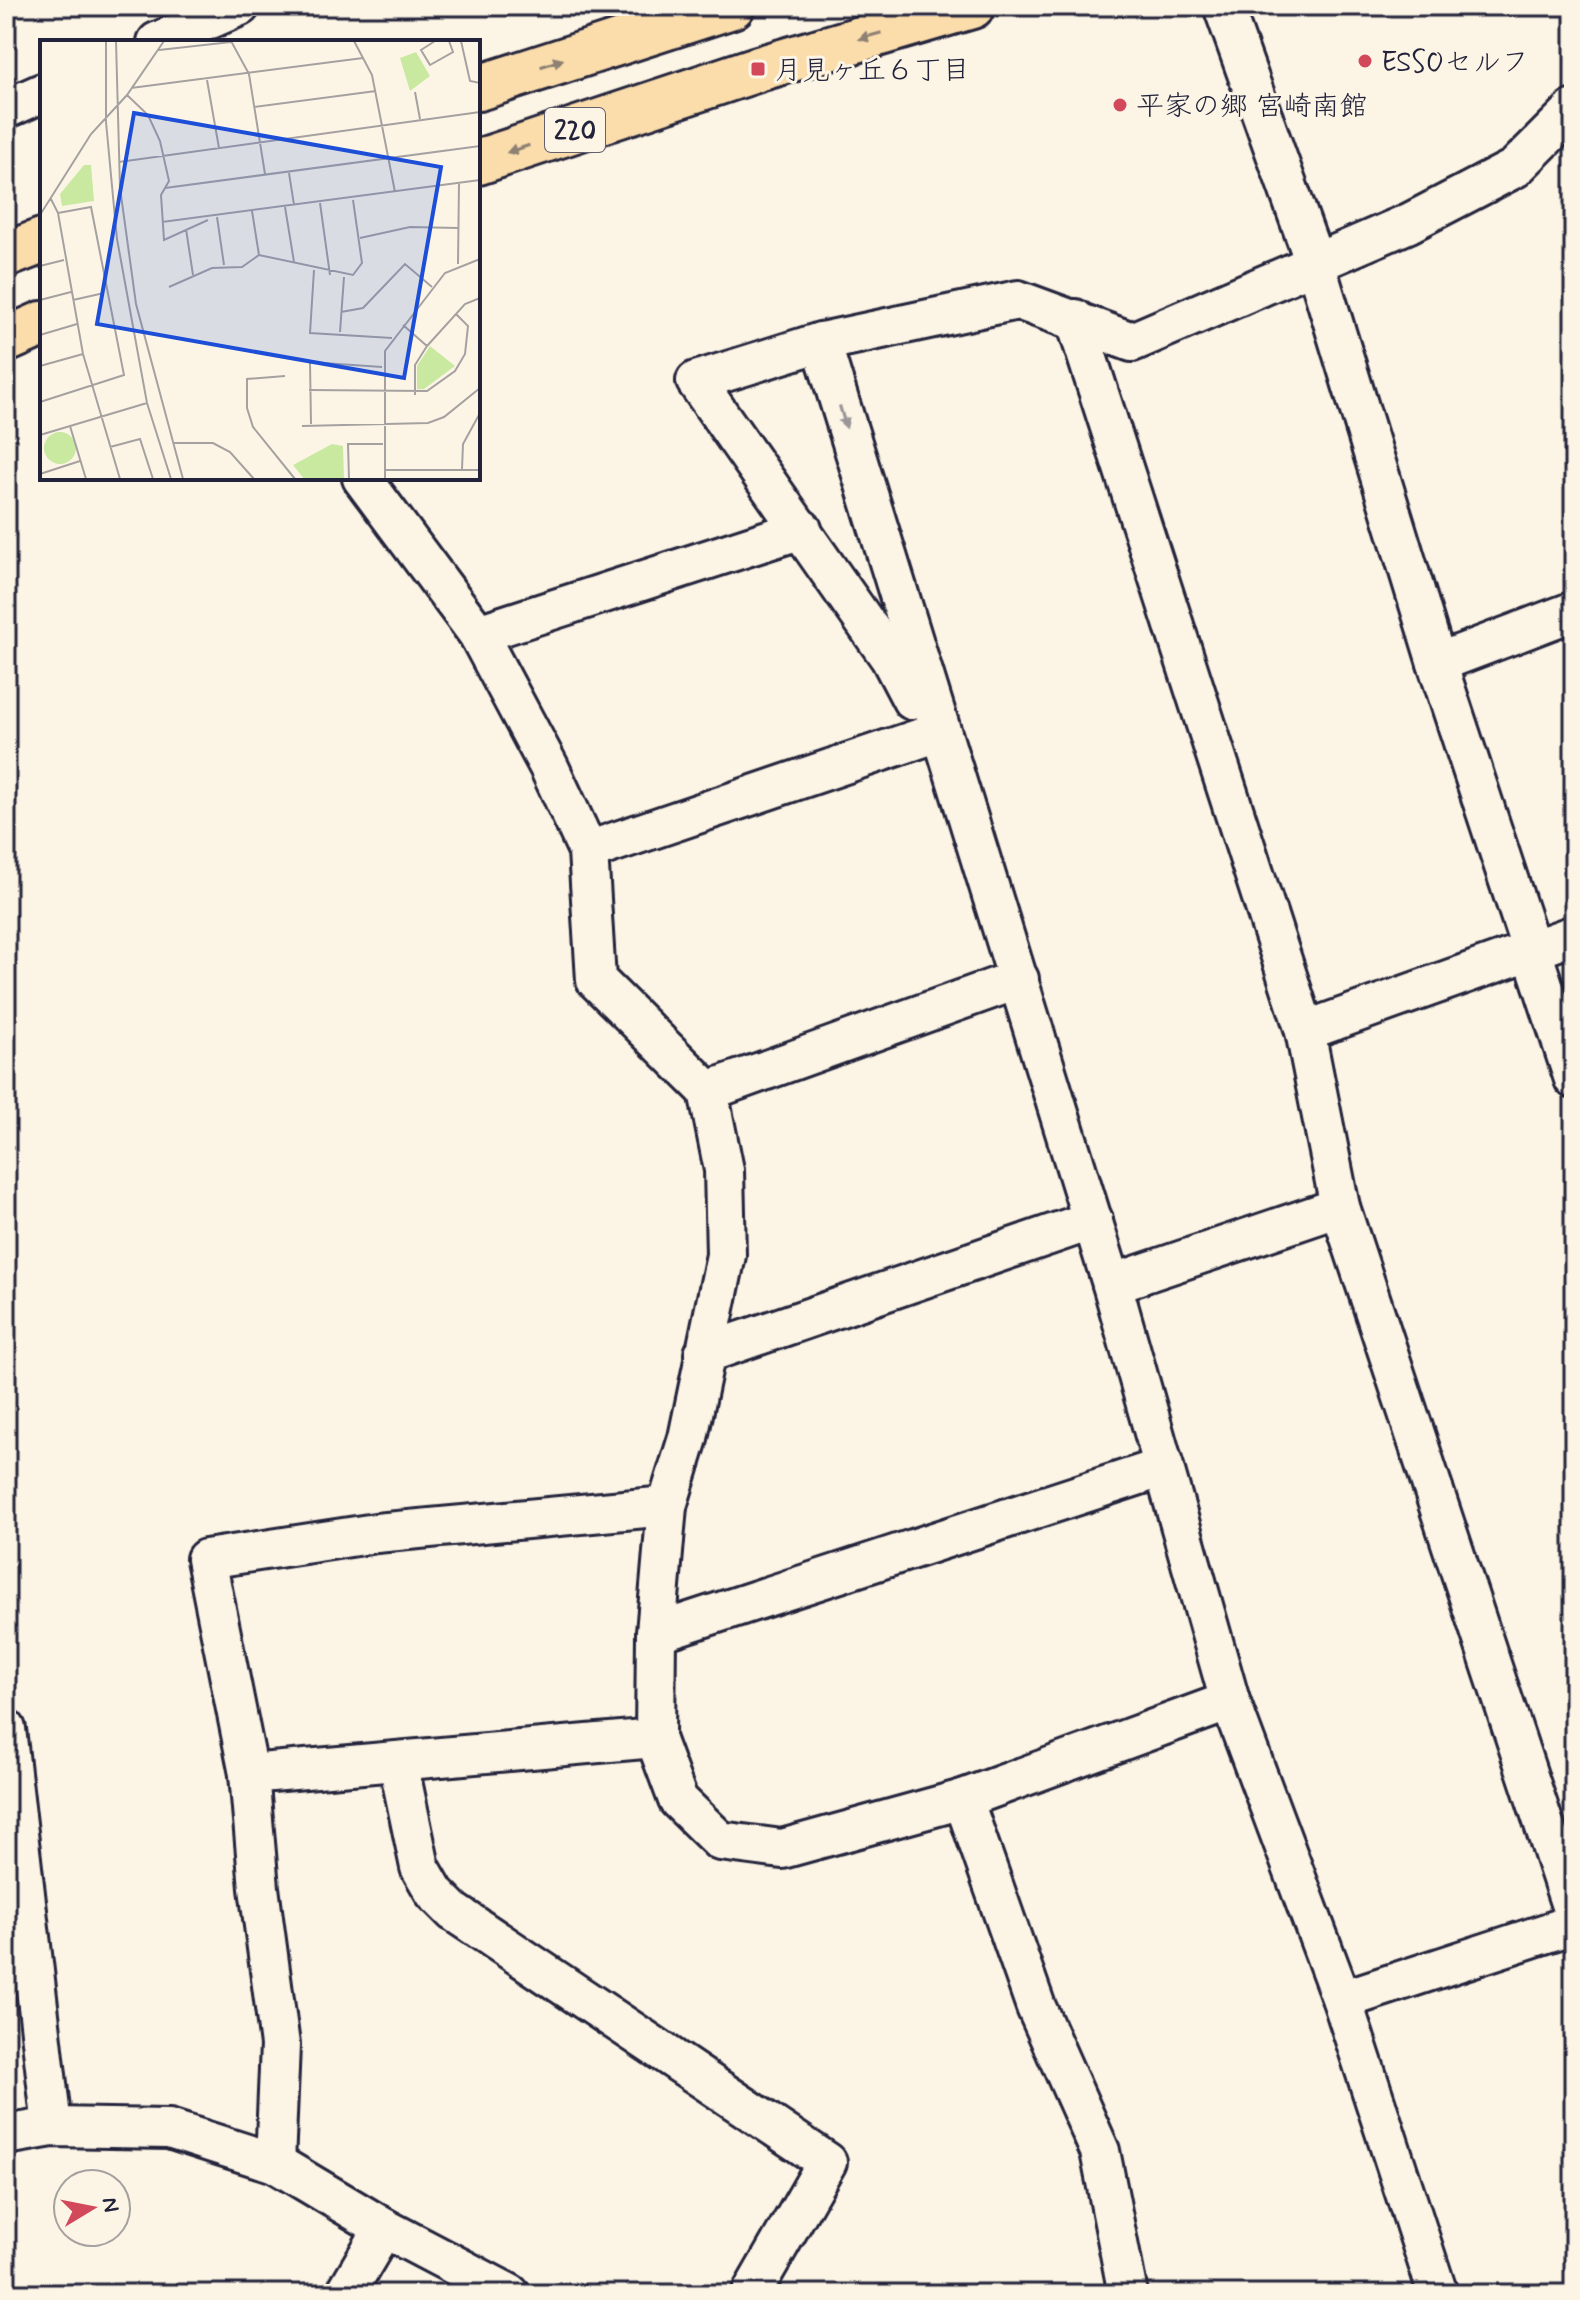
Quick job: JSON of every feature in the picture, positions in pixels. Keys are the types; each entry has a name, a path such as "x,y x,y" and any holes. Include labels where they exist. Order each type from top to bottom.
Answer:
{"highway":[{"name":"220","path":"480,87 732,6"},
{"name":"220","path":"480,161 758,69 972,6"},
{"path":"6,255 40,242"},
{"path":"6,340 40,325"}],"street":[{"path":"1223,6 1315,263 1437,663 1574,1079"},
{"path":"161,40 234,7"},
{"path":"6,109 40,94"},
{"path":"957,788 890,658 696,381 821,342 1018,300 1132,342 1409,223 1515,168 1574,109"},
{"path":"1075,319 1305,1031 1340,1207 1574,1915"},
{"path":"821,342 957,788 980,847 1093,1220 1230,1701 1342,2000 1438,2294"},
{"path":"363,480 478,634 549,767 588,851 596,980 708,1091 724,1170 726,1255 688,1438 667,1506 656,1633 655,1738 678,1800 720,1841 782,1849 963,1799 1230,1701"},
{"path":"478,634 802,529"},
{"path":"1437,663 1574,611"},
{"path":"588,851 930,735"},
{"path":"1305,1031 1574,935"},
{"path":"708,1091 1019,979"},
{"path":"1112,1284 1340,1207"},
{"path":"704,1354 1093,1220"},
{"path":"656,1633 1164,1467"},
{"path":"275,2163 280,2045 259,1888 249,1774 206,1559 376,1533 667,1506"},
{"path":"6,1729 52,2127"},
{"path":"249,1774 655,1738"},
{"path":"398,1762 420,1867 435,1893 454,1912 827,2162 751,2294"},
{"path":"963,1799 1036,2007 1100,2151 1128,2294"},
{"path":"1342,2000 1574,1924"},
{"path":"6,2135 52,2127 169,2129 275,2163 384,2228 510,2294"},
{"path":"345,2294 384,2228"}],"place":[{"name":"ESSOセルフ","path":"1365,61"},
{"name":"月見ヶ丘６丁目","path":"758,69"},
{"name":"平家の郷 宮崎南館","path":"1120,105"}]}
